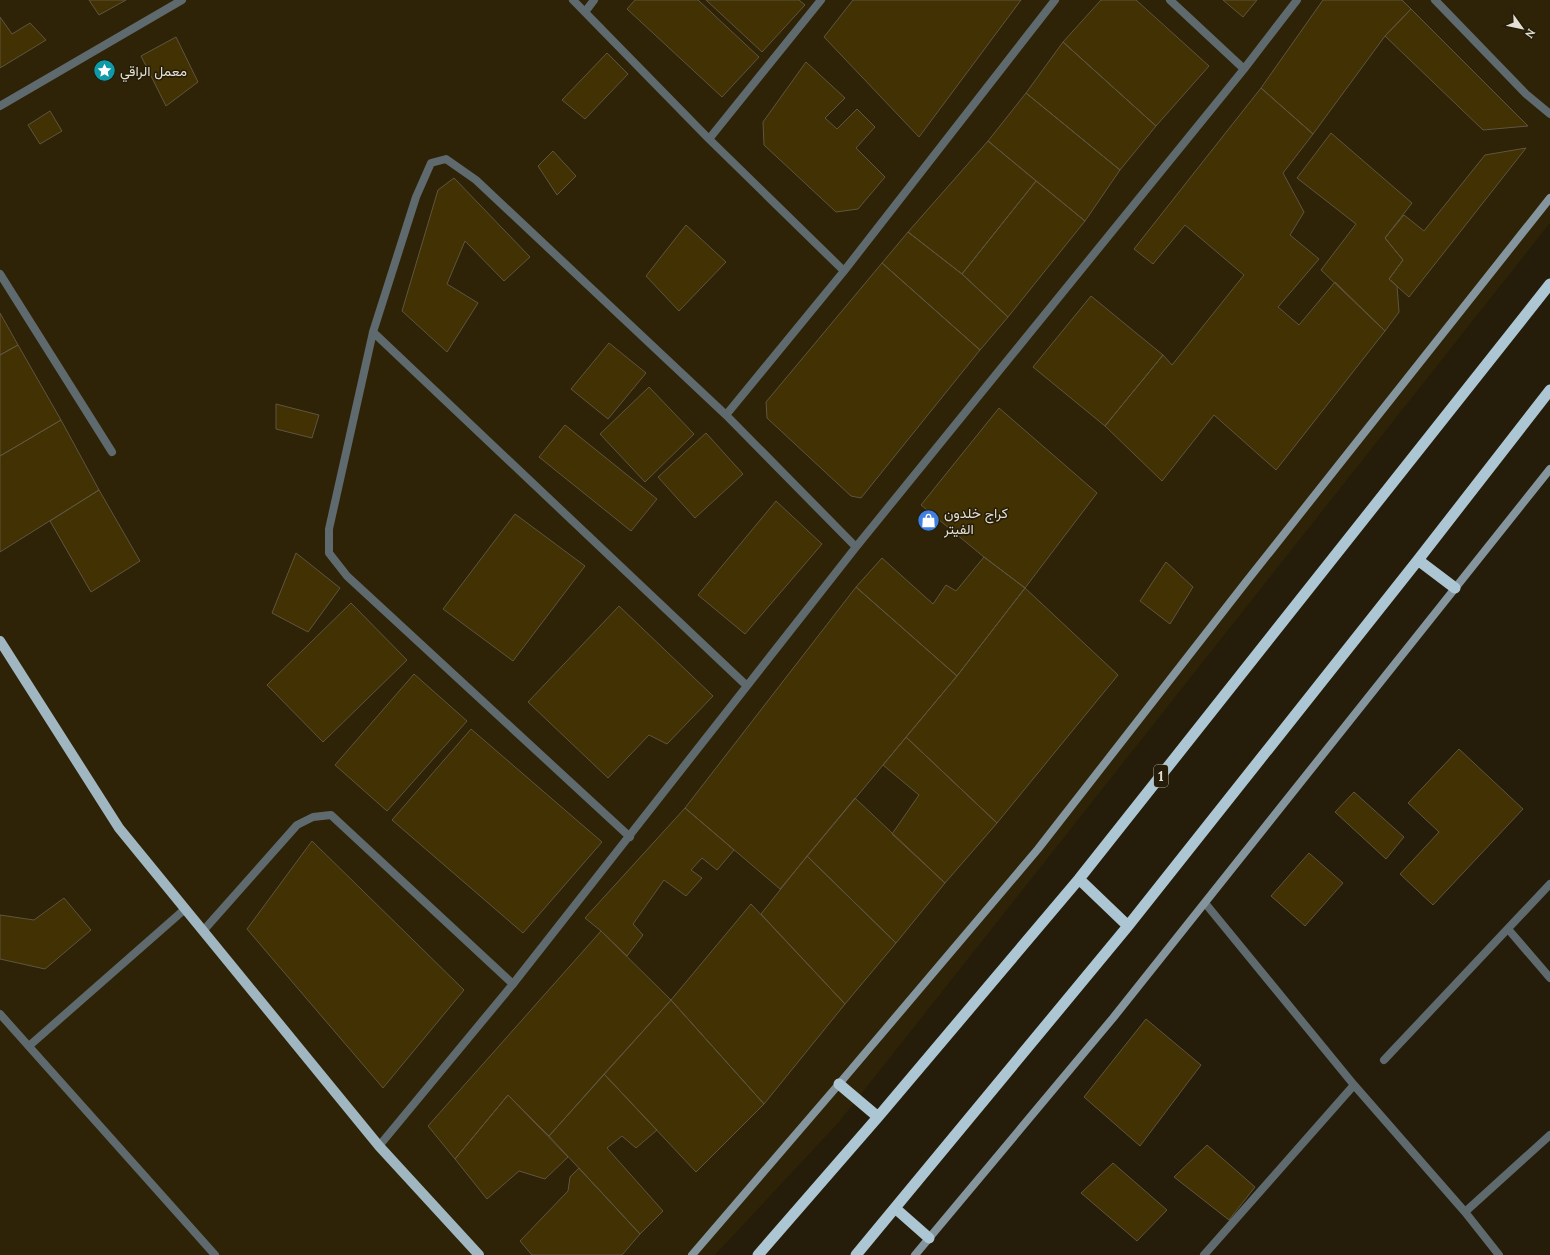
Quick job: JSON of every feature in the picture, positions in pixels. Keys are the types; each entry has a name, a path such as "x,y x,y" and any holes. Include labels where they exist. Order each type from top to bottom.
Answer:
{"highway":[{"name":"1","path":"758,1255 878,1118 1079,879 1550,284"},
{"path":"856,1255 1128,926 1418,560 1550,390"},
{"path":"1418,560 1455,588"},
{"path":"1079,879 1128,926"},
{"path":"839,1084 878,1118"},
{"path":"895,1208 929,1238"}],"main road":[{"path":"692,1255 1038,849 1241,588 1550,198"},
{"path":"915,1255 1113,1018 1550,469"},
{"path":"0,641 119,828 379,1146 480,1255"}],"street":[{"path":"0,106 182,0"},
{"path":"573,0 709,139 844,271"},
{"path":"585,12 594,0"},
{"path":"709,139 821,0"},
{"path":"726,415 844,271 1055,0"},
{"path":"1170,0 1244,69"},
{"path":"379,1146 513,984 630,837 856,547 1244,69 1297,0"},
{"path":"1435,0 1526,94 1550,114"},
{"path":"630,837 347,576 329,553 329,529 373,332 416,197 431,163 446,160 476,180 726,415 856,547"},
{"path":"0,274 112,452"},
{"path":"373,332 747,686"},
{"path":"203,931 297,825 313,817 331,815 513,984"},
{"path":"1384,1060 1550,884"},
{"path":"1205,903 1354,1085 1465,1212 1499,1255"},
{"path":"29,1046 185,909"},
{"path":"1508,928 1550,978"},
{"path":"0,1014 215,1255"},
{"path":"1204,1255 1354,1085"},
{"path":"1465,1212 1550,1135"}],"shaded area":[{"path":"0,0 1550,0 1550,223 839,1122 715,1255 0,1255"}],"building":[{"path":"89,0 126,0 99,15"},
{"path":"635,0 698,0 759,57 722,97 627,9"},
{"path":"706,0 799,0 805,5 762,52"},
{"path":"853,0 1021,0 919,137 824,37"},
{"path":"1101,0 1136,0 1209,66 1156,126 1063,42"},
{"path":"1223,0 1257,0 1243,17"},
{"path":"1323,0 1402,0 1411,9 1385,36 1313,134 1261,88"},
{"path":"1411,9 1528,126 1483,130 1385,36"},
{"path":"0,17 12,34 30,23 46,40 0,68"},
{"path":"176,37 198,82 166,106 141,56"},
{"path":"1063,42 1156,126 1120,170 1026,93"},
{"path":"607,53 628,74 585,119 562,100"},
{"path":"806,62 845,98 825,118 837,129 857,109 875,127 856,148 885,177 858,209 836,212 764,145 763,122"},
{"path":"1261,88 1313,134 1283,173 1304,212 1290,235 1319,259 1278,307 1299,325 1335,282 1385,331 1276,470 1214,415 1162,481 1105,426 1163,355 1172,365 1244,275 1185,225 1153,264 1134,249"},
{"path":"1026,93 1120,170 1085,221 988,141"},
{"path":"50,111 62,131 40,144 28,125"},
{"path":"1331,133 1412,203 1385,238 1403,260 1389,279 1397,286 1399,312 1385,331 1321,270 1356,224 1297,178"},
{"path":"988,141 1036,181 962,274 908,232"},
{"path":"1526,148 1409,297 1389,279 1403,260 1385,238 1404,215 1424,231 1485,155"},
{"path":"553,151 576,176 557,195 538,166"},
{"path":"454,178 530,257 504,281 465,241 447,284 478,303 447,352 402,311 438,190"},
{"path":"1036,181 1085,221 1008,317 962,274"},
{"path":"686,225 726,262 679,311 646,276"},
{"path":"908,232 962,274 1008,317 980,350 882,263"},
{"path":"882,263 980,350 861,498 851,496 767,418 766,402"},
{"path":"1091,296 1163,355 1105,426 1033,367"},
{"path":"0,313 18,345 0,355"},
{"path":"609,343 646,373 608,419 571,389"},
{"path":"18,345 61,420 0,456 0,355"},
{"path":"649,387 694,434 645,482 600,434"},
{"path":"276,404 319,415 312,438 276,429"},
{"path":"999,408 1097,493 1025,588 984,557 921,505"},
{"path":"61,420 99,490 0,552 0,456"},
{"path":"565,425 657,499 631,531 539,457"},
{"path":"706,433 743,474 695,518 658,477"},
{"path":"99,490 140,561 91,592 50,521"},
{"path":"776,501 822,544 745,634 698,595"},
{"path":"515,514 585,566 513,661 443,609"},
{"path":"296,553 340,588 308,632 272,613"},
{"path":"984,557 1025,588 957,676 856,587 882,558 933,604 946,585 956,591"},
{"path":"1166,562 1193,587 1170,624 1140,601"},
{"path":"856,587 957,676 780,889 685,808"},
{"path":"1025,588 1118,675 997,823 906,737 957,676"},
{"path":"351,603 407,660 323,742 267,685"},
{"path":"619,606 713,696 667,744 649,735 608,778 528,702"},
{"path":"414,674 467,721 387,811 335,765"},
{"path":"471,729 602,842 523,933 392,820"},
{"path":"906,737 997,823 945,883 892,834 919,795 883,765"},
{"path":"1459,749 1523,809 1433,905 1400,874 1439,832 1408,803"},
{"path":"1354,792 1404,837 1386,859 1335,812"},
{"path":"855,798 945,883 896,943 807,856"},
{"path":"685,808 734,850 717,870 702,858 691,870 702,878 686,896 664,880 633,924 643,935 627,956 585,918"},
{"path":"312,841 464,990 383,1088 247,929"},
{"path":"1309,853 1343,883 1305,926 1271,896"},
{"path":"807,856 896,943 845,1004 761,914"},
{"path":"64,898 91,930 45,969 0,959 0,915 34,920"},
{"path":"751,904 845,1004 764,1104 671,1000"},
{"path":"601,931 671,1000 549,1136 508,1095 455,1159 428,1126"},
{"path":"671,1000 764,1104 696,1172 604,1074"},
{"path":"1146,1019 1201,1065 1140,1146 1084,1097"},
{"path":"604,1074 657,1130 636,1148 622,1136 607,1148 663,1211 640,1234 549,1136"},
{"path":"508,1095 568,1157 545,1179 519,1171 487,1199 455,1159"},
{"path":"1207,1145 1255,1187 1229,1220 1174,1177"},
{"path":"1113,1163 1167,1210 1137,1241 1081,1193"},
{"path":"579,1168 640,1234 622,1255 532,1255 520,1241 568,1191 570,1177"}],"place":[{"name":"معمل الراقي","path":"104,71"},
{"name":"كراج خلدون الفيتر","path":"928,521"}]}
